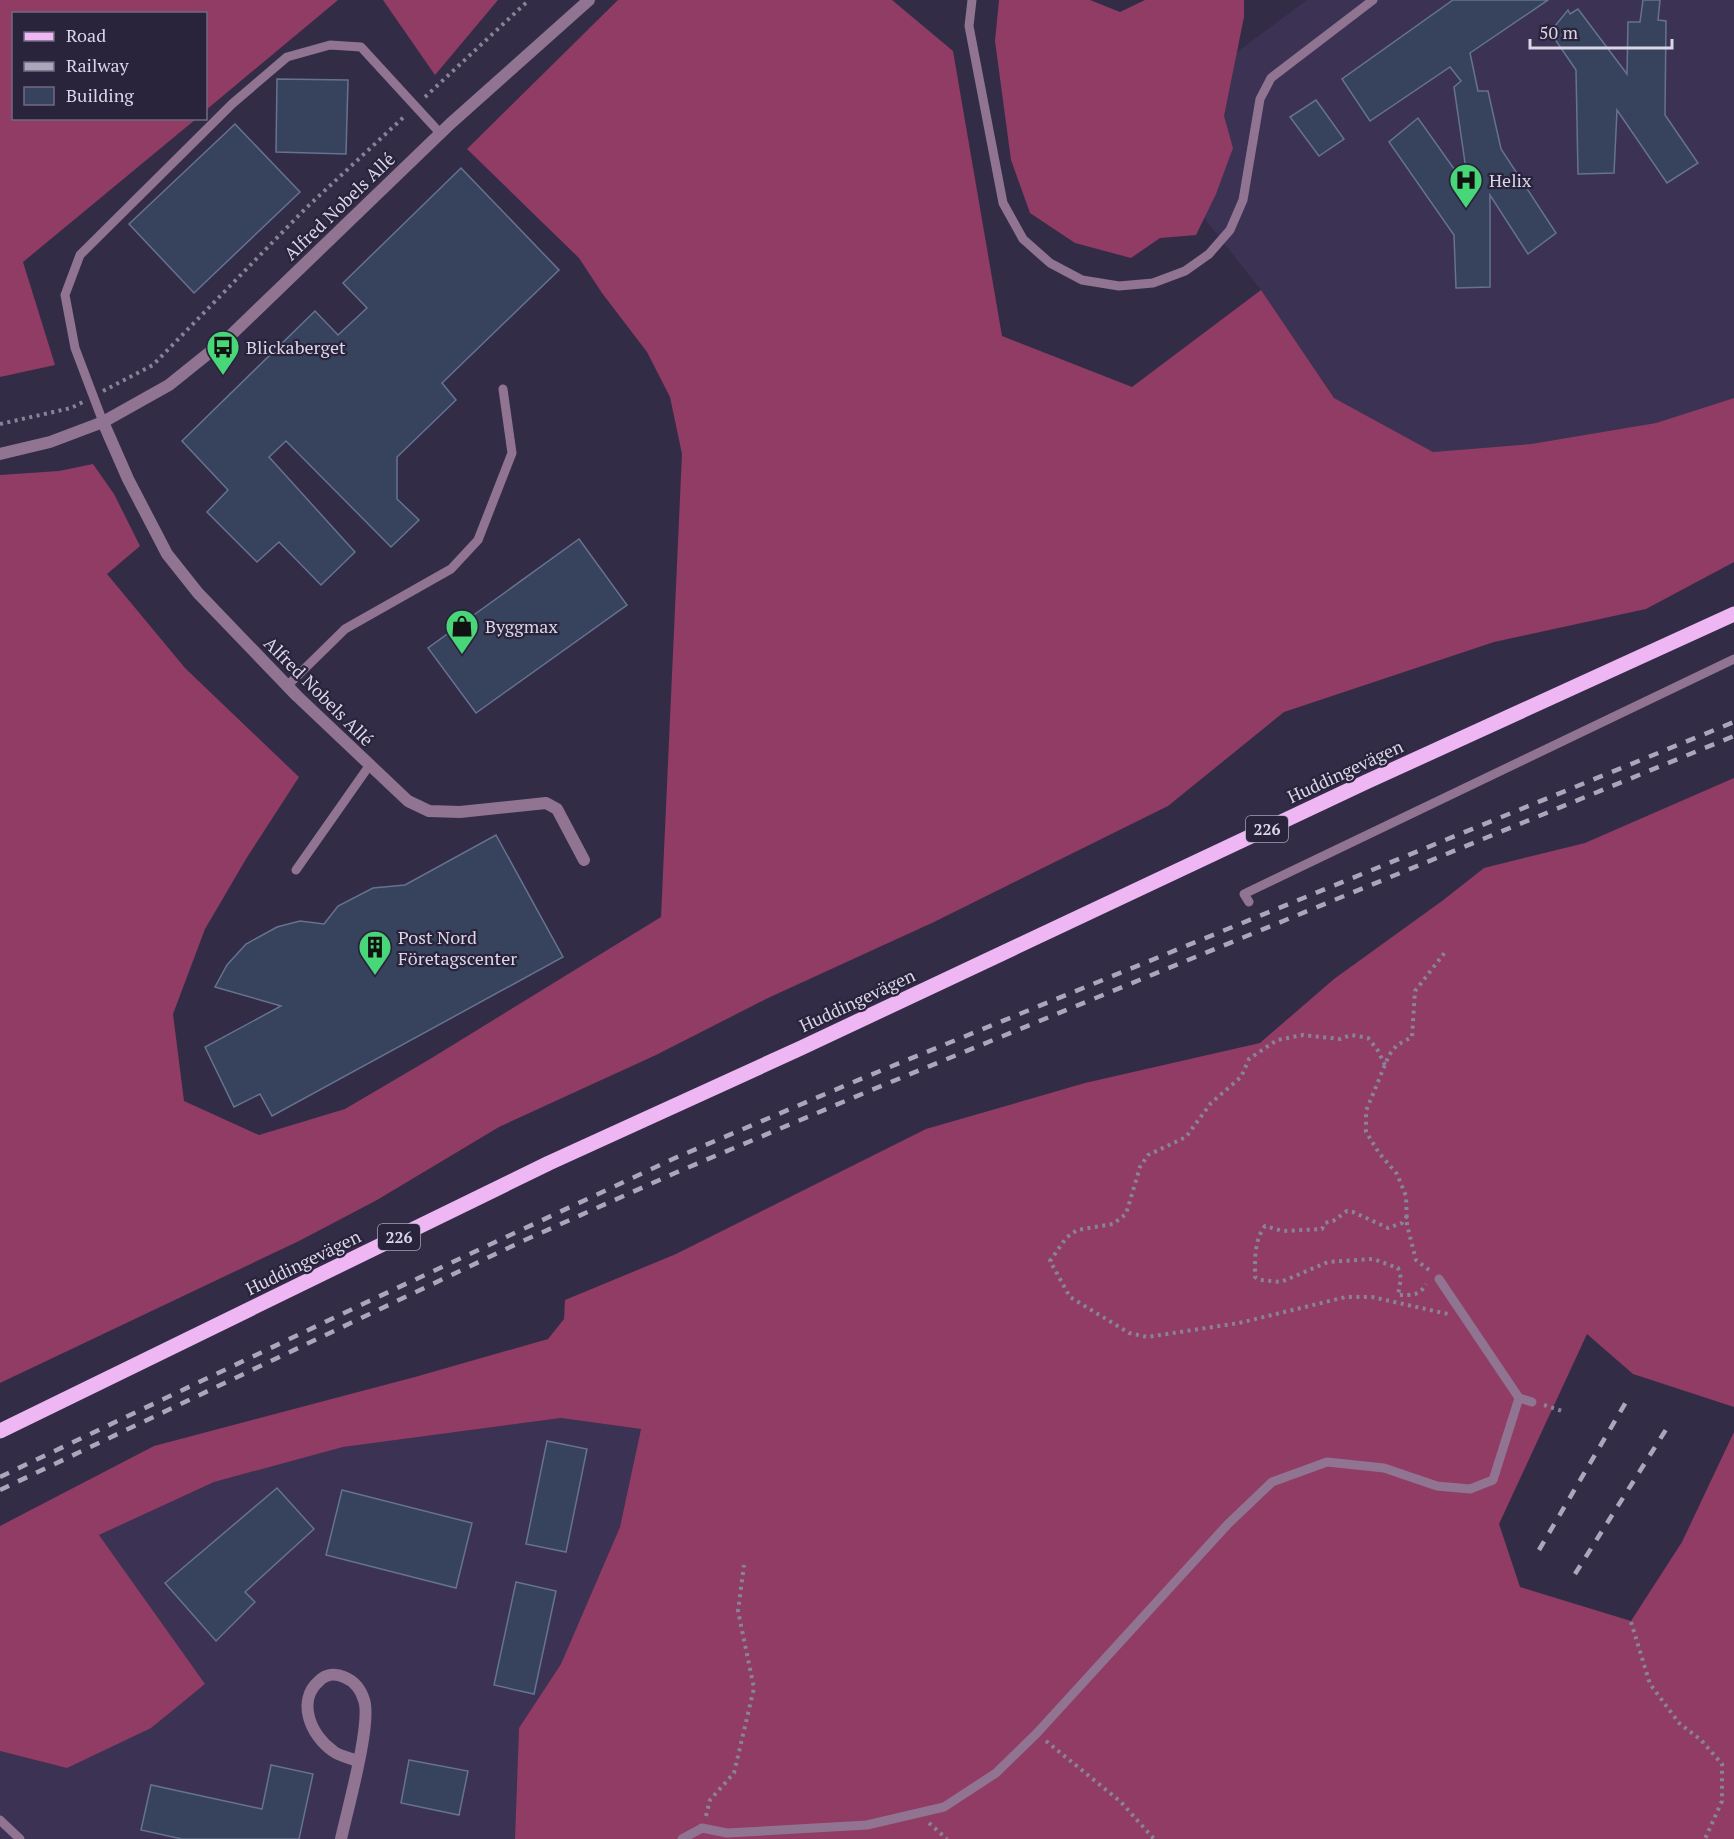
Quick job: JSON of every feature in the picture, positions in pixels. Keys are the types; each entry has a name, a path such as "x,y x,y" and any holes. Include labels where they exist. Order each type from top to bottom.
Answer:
{"main road":[{"name":"Huddingevägen","path":"0,1431 549,1163 801,1048 1365,782 1734,614"}],"street":[{"name":"Alfred Nobels Allé","path":"0,454 50,442 103,422 169,385 230,336 440,133 589,0"},
{"name":"Alfred Nobels Allé","path":"103,422 128,479 167,554 198,593 287,686 369,766 408,801 429,811 460,812 546,803 557,809 584,860"},
{"path":"341,1839 358,1761 366,1724 365,1701 356,1684 346,1677 335,1674 321,1678 312,1687 308,1702 308,1721 333,1751 358,1761"}],"lane":[{"path":"972,0 969,26 1003,203 1023,239 1050,263 1082,280 1119,285 1153,283 1185,271 1209,254 1230,230 1243,200 1260,99 1271,78 1373,0"},
{"path":"103,422 75,348 64,295 80,255 232,104 287,57 330,45 361,47 440,133"},
{"path":"287,686 345,629 451,569 478,540 512,453 502,389"},
{"path":"1249,902 1244,894 1734,659"},
{"path":"296,870 369,766"},
{"path":"1436,1276 1520,1398 1532,1402"},
{"path":"682,1839 702,1828 727,1833 867,1825 944,1807 996,1773 1228,1524 1272,1482 1327,1462 1384,1468 1437,1486 1470,1489 1492,1480 1520,1398"},
{"path":"0,1820 20,1839"}],"path":[{"path":"0,424 71,408 153,365 306,208 529,0"},
{"path":"1407,1216 1402,1223 1388,1228 1347,1211 1333,1221 1325,1223 1322,1229 1283,1231 1265,1226 1255,1251 1255,1277 1260,1280 1281,1282 1328,1262 1373,1259 1398,1268 1401,1278 1398,1295 1415,1295 1422,1292 1436,1276 1416,1260 1407,1226 1407,1216 1406,1196 1397,1174 1379,1153 1366,1132 1366,1111 1389,1055 1397,1045 1412,1036 1415,991 1446,951"},
{"path":"1385,1065 1368,1038 1351,1035 1340,1039 1303,1035 1277,1040 1249,1059 1241,1077 1211,1103 1186,1137 1148,1155 1140,1167 1126,1214 1113,1224 1077,1230 1066,1238 1050,1262 1070,1297 1130,1333 1147,1337 1239,1323 1346,1297 1372,1297 1466,1319"},
{"path":"1532,1402 1562,1411"},
{"path":"702,1828 710,1800 734,1773 754,1688 738,1611 744,1565"},
{"path":"1630,1622 1650,1684 1679,1723 1701,1740 1722,1764 1722,1801 1705,1839"},
{"path":"1036,1732 1121,1802 1154,1839"},
{"path":"917,1813 947,1839"}],"shaded area":[{"path":"0,0 338,0 207,109 207,12 12,12 12,120 195,120 23,262 55,365 0,377"},
{"path":"383,0 498,0 435,75"},
{"path":"618,0 892,0 953,51 1002,336 1132,387 1261,290 1334,398 1433,452 1531,444 1656,423 1734,398 1734,562 1646,609 1494,642 1284,712 1168,806 934,922 768,998 656,1055 499,1127 377,1200 299,1241 0,1383 0,475 59,471 93,464 114,494 140,546 107,574 185,668 299,777 246,859 205,929 173,1014 184,1101 259,1135 345,1109 661,917 682,454 670,397 647,352 602,293 579,258 467,149"},
{"path":"999,0 1090,0 1120,12 1145,0 1244,0 1244,17 1224,116 1233,148 1216,194 1196,235 1160,238 1131,258 1075,243 1030,213 1011,160 995,41"},
{"name":"Helix","path":"1307,0 1734,0 1734,398 1656,423 1531,444 1433,452 1334,398 1261,290 1134,129"},
{"path":"1734,778 1734,1407 1633,1374 1587,1334 1499,1524 1520,1587 1631,1621 1682,1542 1734,1432 1734,1839 515,1839 519,1728 561,1664 620,1527 641,1429 561,1418 343,1447 214,1482 99,1535 205,1684 151,1728 67,1768 0,1751 0,1526 154,1446 415,1377 548,1339 564,1319 565,1300 676,1254 926,1129 1085,1083 1260,1043 1334,979 1484,868 1585,843"},
{"path":"561,1418 641,1429 620,1527 561,1664 519,1728 515,1839 0,1839 0,1751 67,1768 205,1685 99,1535 214,1482 343,1447"}],"building":[{"path":"1453,0 1548,0 1470,53 1478,91 1488,91 1501,149 1556,233 1528,254 1490,195 1490,287 1456,288 1454,235 1389,142 1418,118 1469,190 1454,87 1461,81 1450,67 1370,121 1342,79"},
{"path":"1643,0 1660,0 1658,20 1666,21 1665,115 1698,163 1667,183 1617,110 1614,173 1578,174 1576,70 1550,32 1568,10 1570,14 1578,9 1627,74 1628,22 1640,22"},
{"path":"277,79 348,80 346,154 276,152"},
{"path":"1316,100 1344,139 1319,156 1290,117"},
{"path":"235,124 300,192 194,293 129,224"},
{"path":"461,168 559,270 442,383 456,400 397,457 397,499 419,520 391,547 286,441 269,457 355,552 321,585 279,542 257,562 207,512 228,490 182,441 315,311 338,335 367,308 343,283"},
{"path":"579,539 627,605 476,713 428,648"},
{"name":"Post Nord Företagscenter","path":"496,835 563,957 272,1116 260,1094 234,1107 205,1047 281,1006 215,987 227,965 246,944 277,927 300,921 324,924 338,906 373,888 405,885"},
{"path":"547,1441 587,1449 566,1552 526,1544"},
{"path":"277,1488 314,1529 245,1592 255,1602 216,1641 165,1583"},
{"path":"342,1490 472,1523 456,1588 326,1555"},
{"path":"516,1582 556,1591 534,1694 494,1685"},
{"path":"409,1760 468,1771 459,1815 401,1803"},
{"path":"271,1765 313,1774 299,1839 182,1839 141,1830 151,1785 262,1809"}],"railway":[{"path":"0,1477 675,1158 863,1078 1734,722"},
{"path":"0,1490 525,1240 675,1173 1734,736"},
{"path":"1539,1550 1629,1397"},
{"path":"1575,1574 1667,1428"}],"place":[{"name":"Helix","path":"1466,209"},
{"name":"Blickaberget","path":"223,376"},
{"name":"Byggmax","path":"462,655"},
{"name":"Post Nord Företagscenter","path":"375,976"}]}
